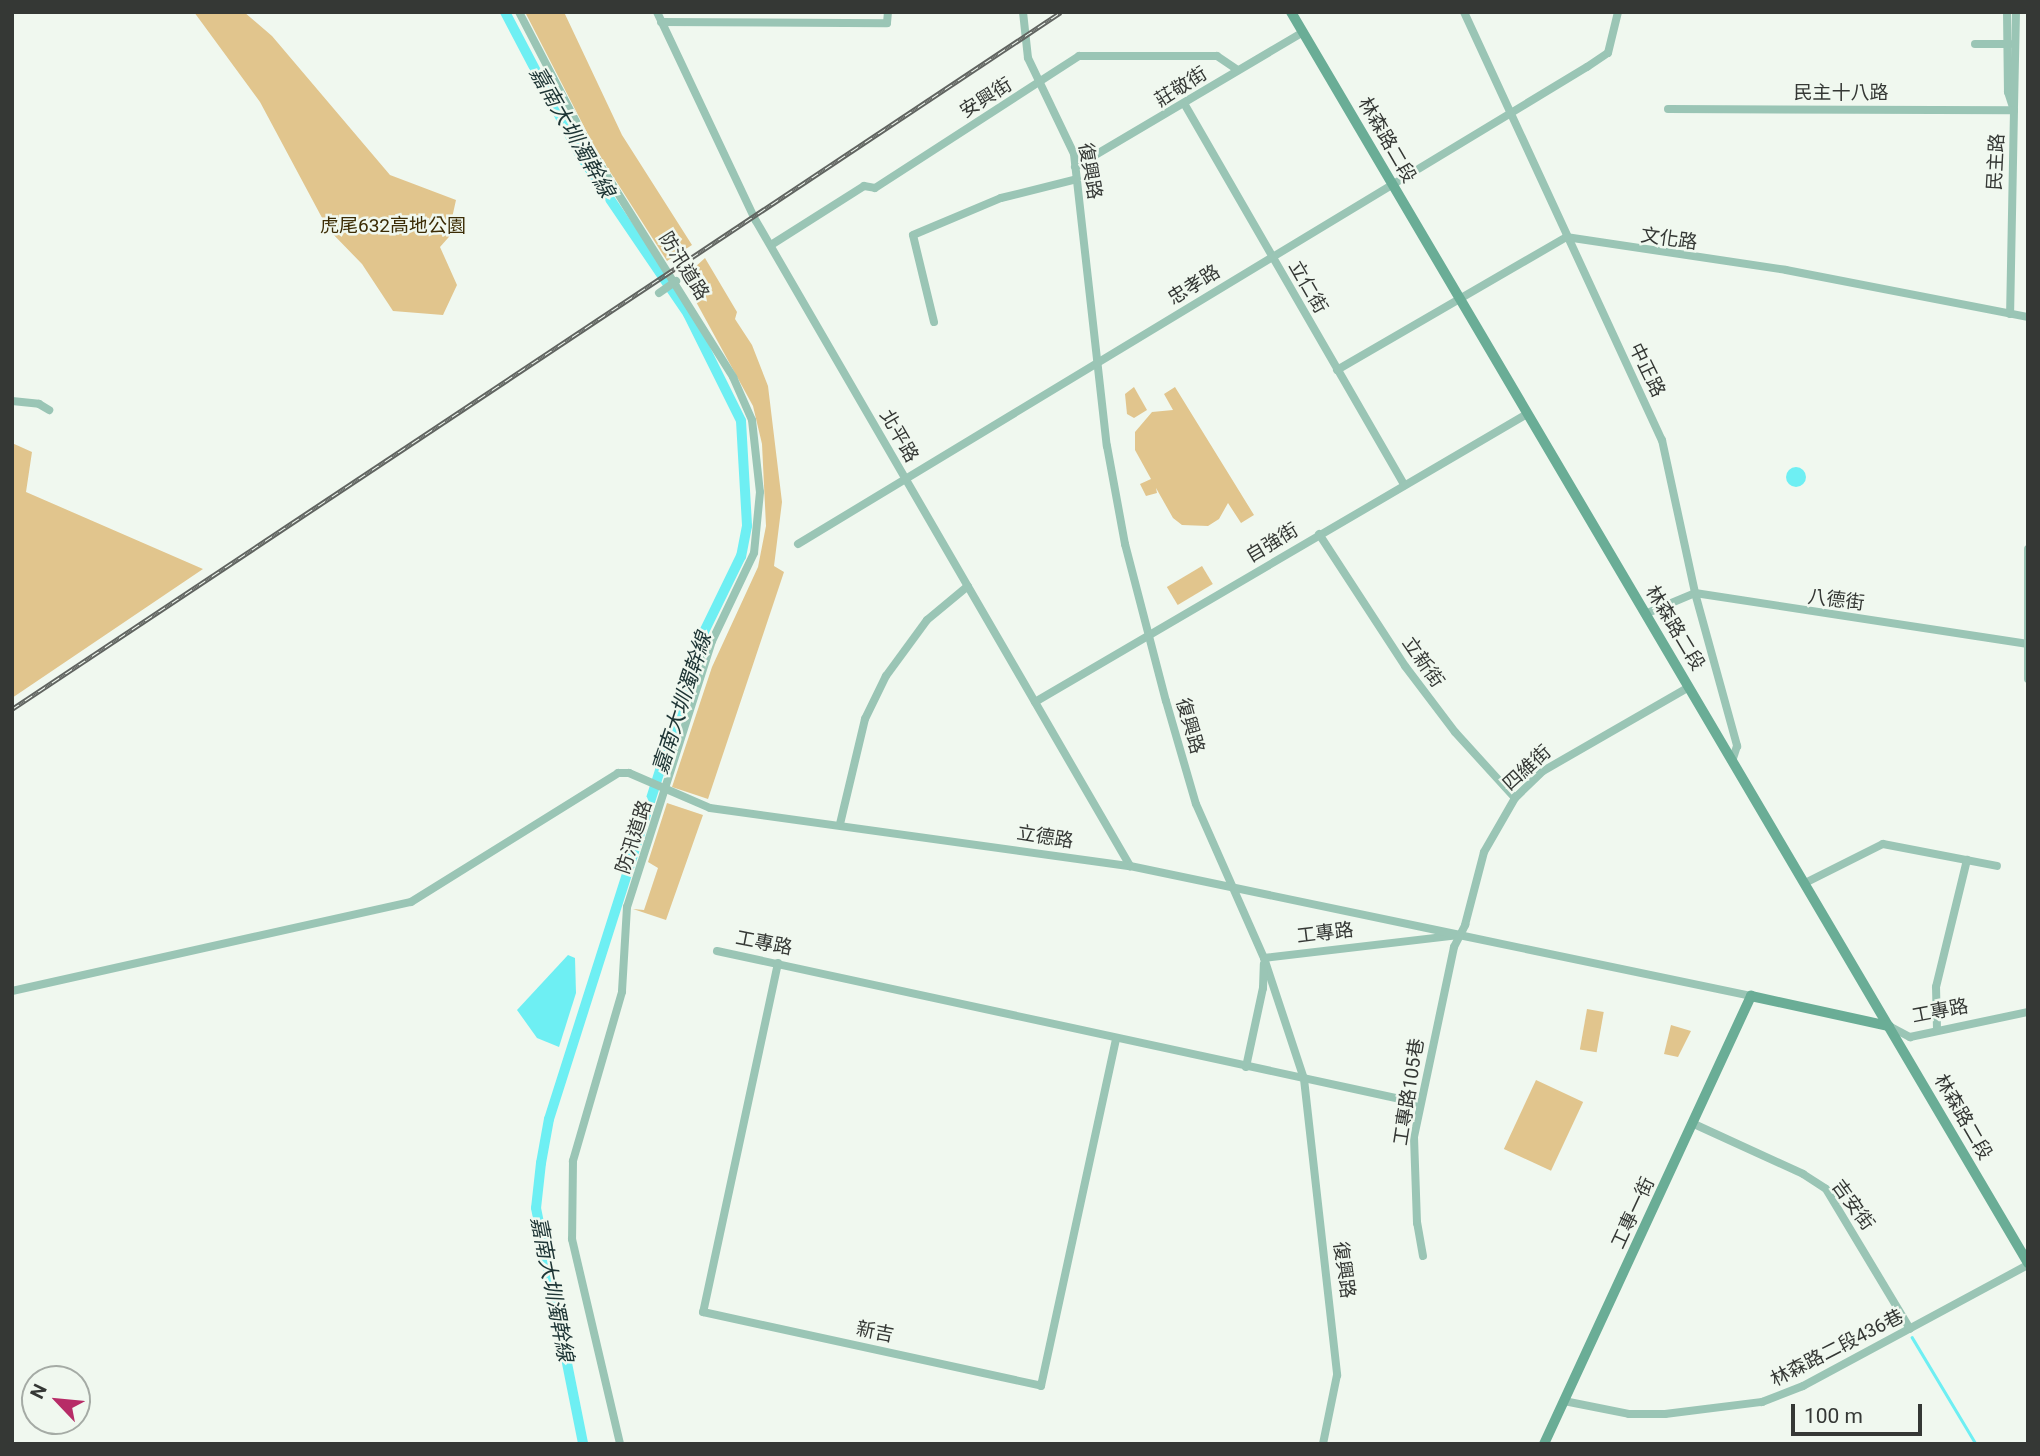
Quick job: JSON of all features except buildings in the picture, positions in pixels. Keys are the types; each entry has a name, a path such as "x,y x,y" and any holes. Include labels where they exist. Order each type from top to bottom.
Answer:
{"main road":[{"name":"林森路二段","path":"1291,12 2028,1264"},
{"name":"工專路","path":"1751,996 1889,1026"},
{"name":"工專一街","path":"1544,1444 1751,996"}],"street":[{"name":"防汛道路","path":"519,12 592,152 676,281 733,377 752,420 760,529 746,576 712,641 627,907 622,992 578,1138 570,1189 572,1239 620,1444"},
{"name":"北平路","path":"657,12 771,245 1130,866"},
{"path":"661,22 887,23 888,12"},
{"name":"復興路","path":"1023,12 1023,41 1040,82 1067,134 1075,167 1100,362 1107,446 1149,634 1196,804 1264,958 1304,1079 1337,1375 1323,1444"},
{"name":"中正路","path":"1464,12 1509,115 1662,440 1695,593 1737,746 1732,761"},
{"name":"忠孝路","path":"798,544 1608,53 1618,12"},
{"name":"民主路","path":"2007,12 2012,44 2008,92 2014,110 2010,314"},
{"path":"1975,44 2012,44 2016,12"},
{"name":"莊敬街","path":"1075,167 1185,105 1303,32"},
{"name":"安興街","path":"771,245 864,186 875,188 1079,56 1217,56 1238,70"},
{"name":"立仁街","path":"1185,105 1404,485"},
{"name":"民主十八路","path":"1668,109 2014,110"},
{"path":"934,322 913,234 1001,198 1077,179"},
{"path":"1338,370 1566,237"},
{"name":"文化路","path":"1566,237 1786,270 2028,317"},
{"path":"659,293 676,281"},
{"path":"12,401 39,404 49,410"},
{"name":"自強街","path":"1035,702 1527,414"},
{"name":"立新街","path":"1319,534 1405,666 1455,732 1514,798"},
{"path":"2028,549 2028,679"},
{"path":"840,824 865,719 886,676 927,620 968,586"},
{"path":"1645,614 1695,593"},
{"name":"八德街","path":"1695,593 2027,644"},
{"name":"四維街","path":"1459,935 1484,852 1514,798 1572,751 1689,687"},
{"name":"立德路","path":"12,991 411,902 610,777 629,773 663,790 710,808 1130,866 1459,935"},
{"path":"1805,883 1883,845 1997,866"},
{"path":"1937,1030 1936,987 1967,860"},
{"name":"工專路","path":"1264,958 1459,935 1751,996"},
{"name":"工專路105巷","path":"1423,1256 1415,1190 1414,1137 1419,1103 1459,935"},
{"name":"工專路","path":"717,951 1419,1103"},
{"path":"1246,1067 1264,988 1264,958"},
{"name":"新吉","path":"778,963 703,1312 1041,1386 1116,1038"},
{"name":"工專路","path":"1889,1026 1910,1037 2028,1012"},
{"name":"吉安街","path":"1694,1124 1794,1169 1826,1189 1910,1329"},
{"name":"林森路二段436巷","path":"1564,1401 1629,1414 1665,1415 1762,1402 1910,1329 2028,1264"}],"green space":[{"name":"虎尾632高地公園","path":"194,12 244,12 272,36 390,175 456,200 452,218 456,229 440,247 457,285 443,315 393,311 362,264 328,229 260,102"},
{"path":"525,12 564,12 622,135 692,245 667,261 595,148"},
{"path":"705,258 737,312 735,319 752,345 768,386 782,502 774,566 784,572 708,799 672,787 712,667 758,567 766,526 762,444 753,406 683,278"},
{"path":"1134,387 1147,410 1134,418 1127,414 1125,394"},
{"path":"1175,387 1254,515 1241,523 1228,503 1219,519 1208,526 1182,525 1173,518 1156,488 1157,493 1146,496 1140,484 1151,479 1135,450 1135,432 1152,412 1173,410 1164,394"},
{"path":"12,443 32,452 26,492 203,569 12,698"},
{"path":"1202,566 1213,584 1178,605 1167,587"},
{"path":"667,803 703,815 666,920 633,909 644,910 658,868 648,862"},
{"path":"1587,1009 1604,1012 1597,1052 1580,1049"},
{"path":"1671,1025 1691,1031 1678,1057 1664,1054"},
{"path":"1536,1080 1583,1102 1551,1171 1504,1149"}],"water":[{"path":"1792,467 1800,467 1806,477 1800,487 1792,487 1786,481 1786,473"},
{"path":"568,955 575,958 576,993 559,1047 537,1038 517,1010"}],"waterway":[{"name":"嘉南大圳濁幹線","path":"505,12 580,155 688,314 741,421 747,526 741,556 704,632 549,1119 541,1163 536,1208 583,1444"},
{"path":"1912,1337 1976,1444"}],"railway":[{"path":"12,709 1061,12"}]}
